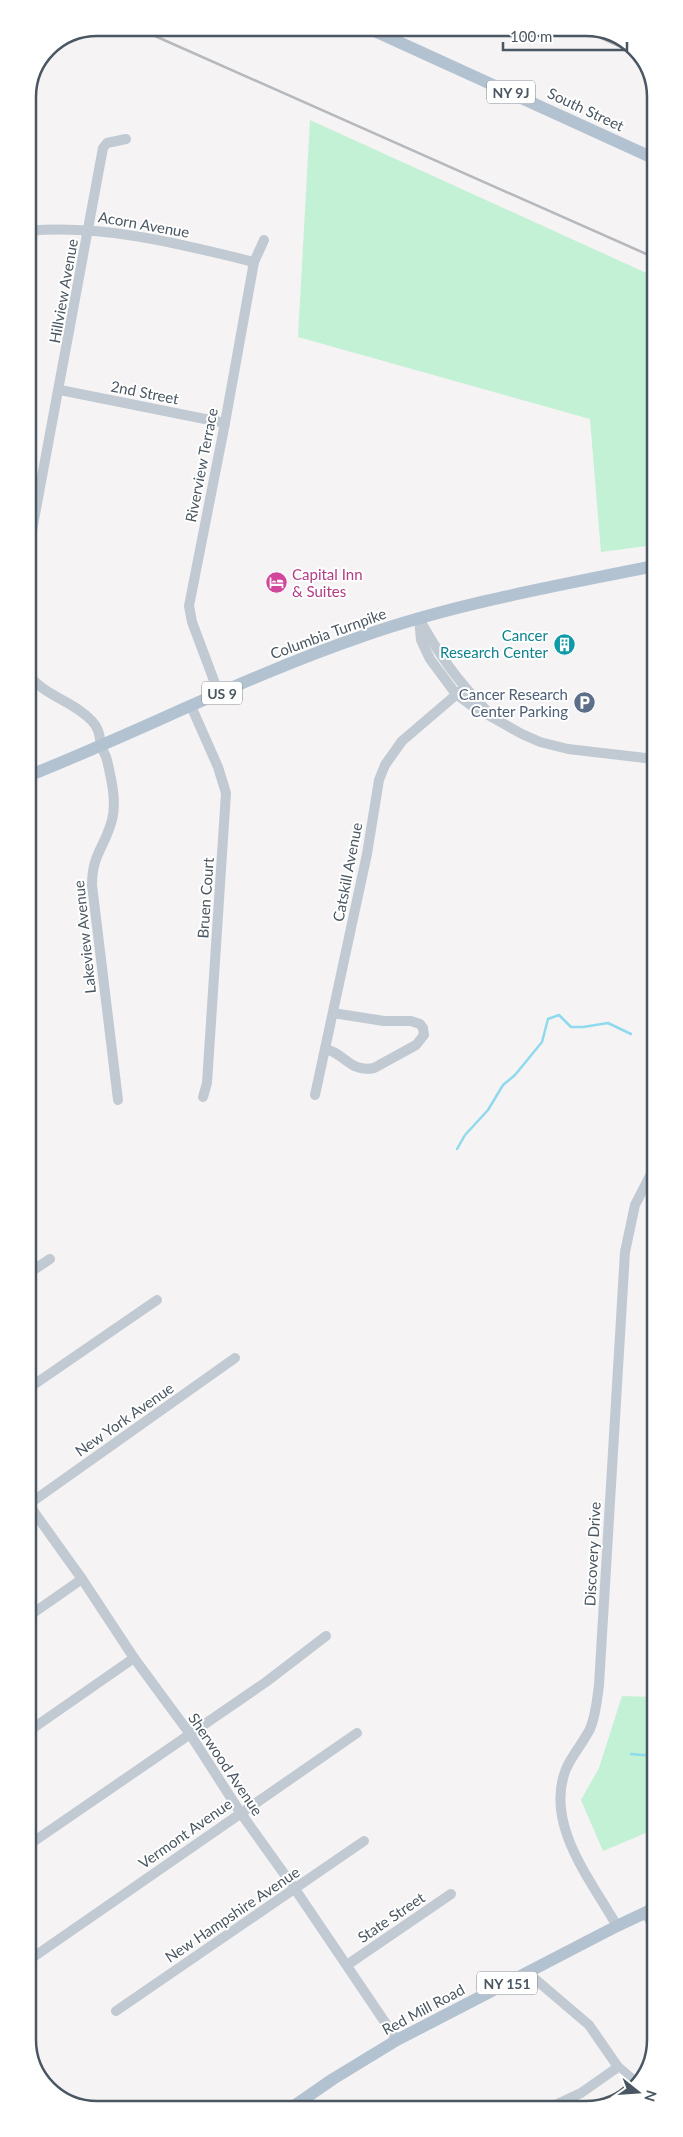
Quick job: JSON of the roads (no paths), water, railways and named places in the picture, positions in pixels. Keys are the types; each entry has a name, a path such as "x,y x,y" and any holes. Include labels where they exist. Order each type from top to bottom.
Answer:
{"main road":[{"name":"South Street","path":"386,36 647,155"},
{"name":"Columbia Turnpike","path":"36,773 311,654 366,635 419,619 488,602 647,568"},
{"name":"Red Mill Road","path":"302,2101 333,2079 397,2040 647,1912"}],"street":[{"name":"Hillview Avenue","path":"36,512 60,390 103,148 107,143 126,139"},
{"name":"Acorn Avenue","path":"36,231 89,230 175,244 254,262"},
{"name":"Riverview Terrace","path":"219,694 192,622 189,606 254,262 264,240"},
{"name":"2nd Street","path":"60,390 225,423"},
{"path":"419,619 442,660 464,688 495,719"},
{"path":"419,619 421,640 430,660 456,694 495,719 522,734 557,747 647,758"},
{"path":"36,682 87,715 98,728 101,735 101,746"},
{"name":"Catskill Avenue","path":"315,1095 366,854 379,780 389,759 402,741 464,688"},
{"name":"Bruen Court","path":"191,706 218,766 226,794 207,1083 203,1097"},
{"name":"Lakeview Avenue","path":"101,746 106,758 115,808 112,822 94,860 92,885 118,1100"},
{"path":"325,1048 353,1066 368,1069 374,1068 416,1045 424,1035 420,1024 411,1020 384,1021 333,1013"},
{"name":"Discovery Drive","path":"617,1926 569,1842 561,1817 560,1800 562,1782 567,1767 589,1730 595,1715 600,1665 625,1252 635,1205 647,1182"},
{"path":"36,1268 50,1259"},
{"path":"36,1383 157,1300"},
{"name":"New York Avenue","path":"36,1499 235,1358"},
{"name":"Sherwood Avenue","path":"36,1514 134,1658 190,1734 240,1812 295,1889 397,2040"},
{"path":"36,1611 82,1579"},
{"path":"36,1840 266,1682 326,1636"},
{"path":"36,1727 134,1658"},
{"name":"Vermont Avenue","path":"36,1955 240,1812 357,1733"},
{"name":"New Hampshire Avenue","path":"116,2011 364,1841"},
{"name":"State Street","path":"347,1965 451,1894"},
{"path":"528,1973 590,2025 618,2067"},
{"path":"564,2101 581,2093 613,2071"}],"waterway":[{"path":"457,1149 465,1135 488,1110 503,1085 515,1075 542,1042 548,1019 559,1015 571,1027 608,1023 631,1034"},
{"path":"631,1754 647,1755"}],"railway":[{"path":"155,36 647,254"},
{"path":"601,38 619,46"}],"place":[{"name":"Capital Inn & Suites","path":"276,583"},
{"name":"Cancer Research Center","path":"564,644"},
{"name":"Cancer Research Center Parking","path":"584,703"}]}
